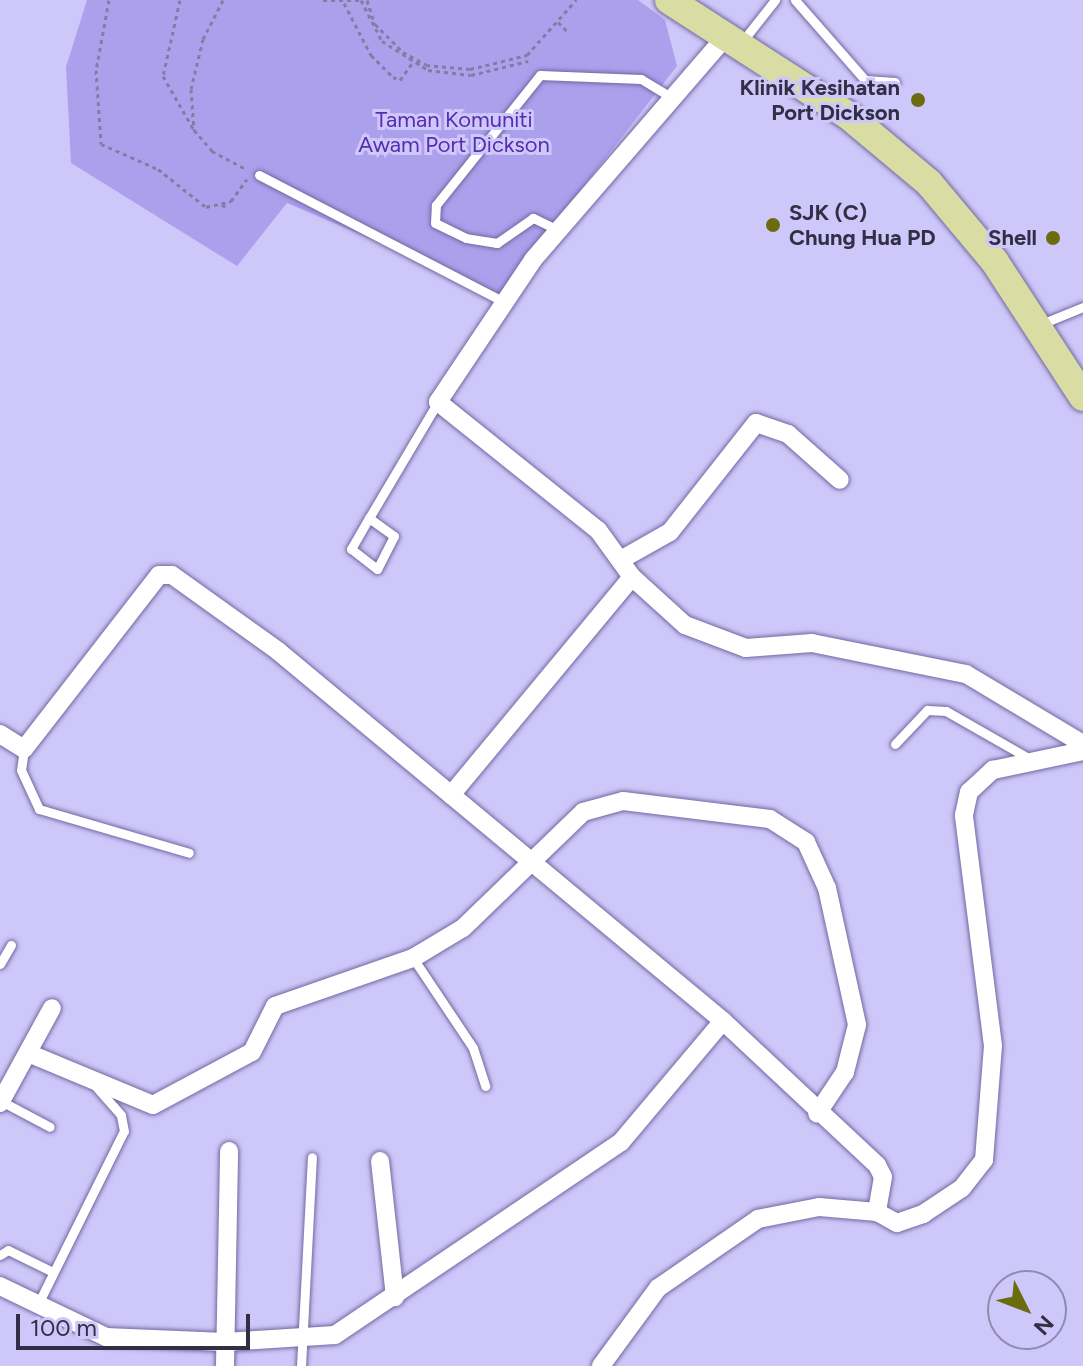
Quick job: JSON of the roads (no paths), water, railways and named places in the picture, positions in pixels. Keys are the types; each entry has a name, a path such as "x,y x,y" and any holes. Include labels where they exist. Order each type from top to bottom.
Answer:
{"main road":[{"path":"669,0 734,39 849,116 929,183 1039,325 1083,397"}],"street":[{"path":"734,39 673,98 558,230 502,301 438,402 624,558 632,577 685,625 726,641 778,649 812,643 966,674 1083,744"},
{"path":"624,558 670,532 756,423 788,434 840,480"},
{"path":"0,734 24,749 165,572 278,651 451,795 526,862 723,1021 817,1114 877,1165 883,1177 877,1212"},
{"path":"451,795 632,577"},
{"path":"601,1366 658,1288 758,1219 819,1207 877,1212 897,1223 923,1214 962,1188 984,1160 993,1046 964,815 969,792 986,775 1083,751"},
{"path":"28,1053 153,1105 252,1052 275,1006 413,958 463,928 526,862 583,812 623,801 770,819 806,842 827,888 857,1025 845,1072 817,1114"},
{"path":"1,1102 52,1008"},
{"path":"0,1286 106,1337 225,1342 302,1340 335,1335 621,1142 723,1021"},
{"path":"225,1366 229,1151"},
{"path":"380,1161 395,1297"}],"lane":[{"path":"734,39 775,0"},
{"path":"795,0 865,80 895,82"},
{"path":"558,230 533,218 497,243 466,238 435,223 436,205 540,75 641,79 673,98"},
{"path":"259,175 502,301"},
{"path":"1039,325 1083,307"},
{"path":"369,518 394,536 377,569 351,549 369,518 438,402"},
{"path":"895,744 927,710 946,711 1035,761"},
{"path":"24,749 21,770 39,809 189,853"},
{"path":"0,964 11,945"},
{"path":"413,958 473,1048 485,1086"},
{"path":"37,1306 124,1131 121,1115 90,1079"},
{"path":"1,1102 50,1127"},
{"path":"301,1366 312,1157"},
{"path":"0,1255 8,1250 53,1272"}],"place":[{"name":"Klinik Kesihatan Port Dickson","path":"918,100"},
{"name":"SJK (C) Chung Hua PD","path":"773,225"},
{"name":"Shell","path":"1053,238"}],"park label":[{"name":"Taman Komuniti Awam Port Dickson","path":"454,132"}]}
